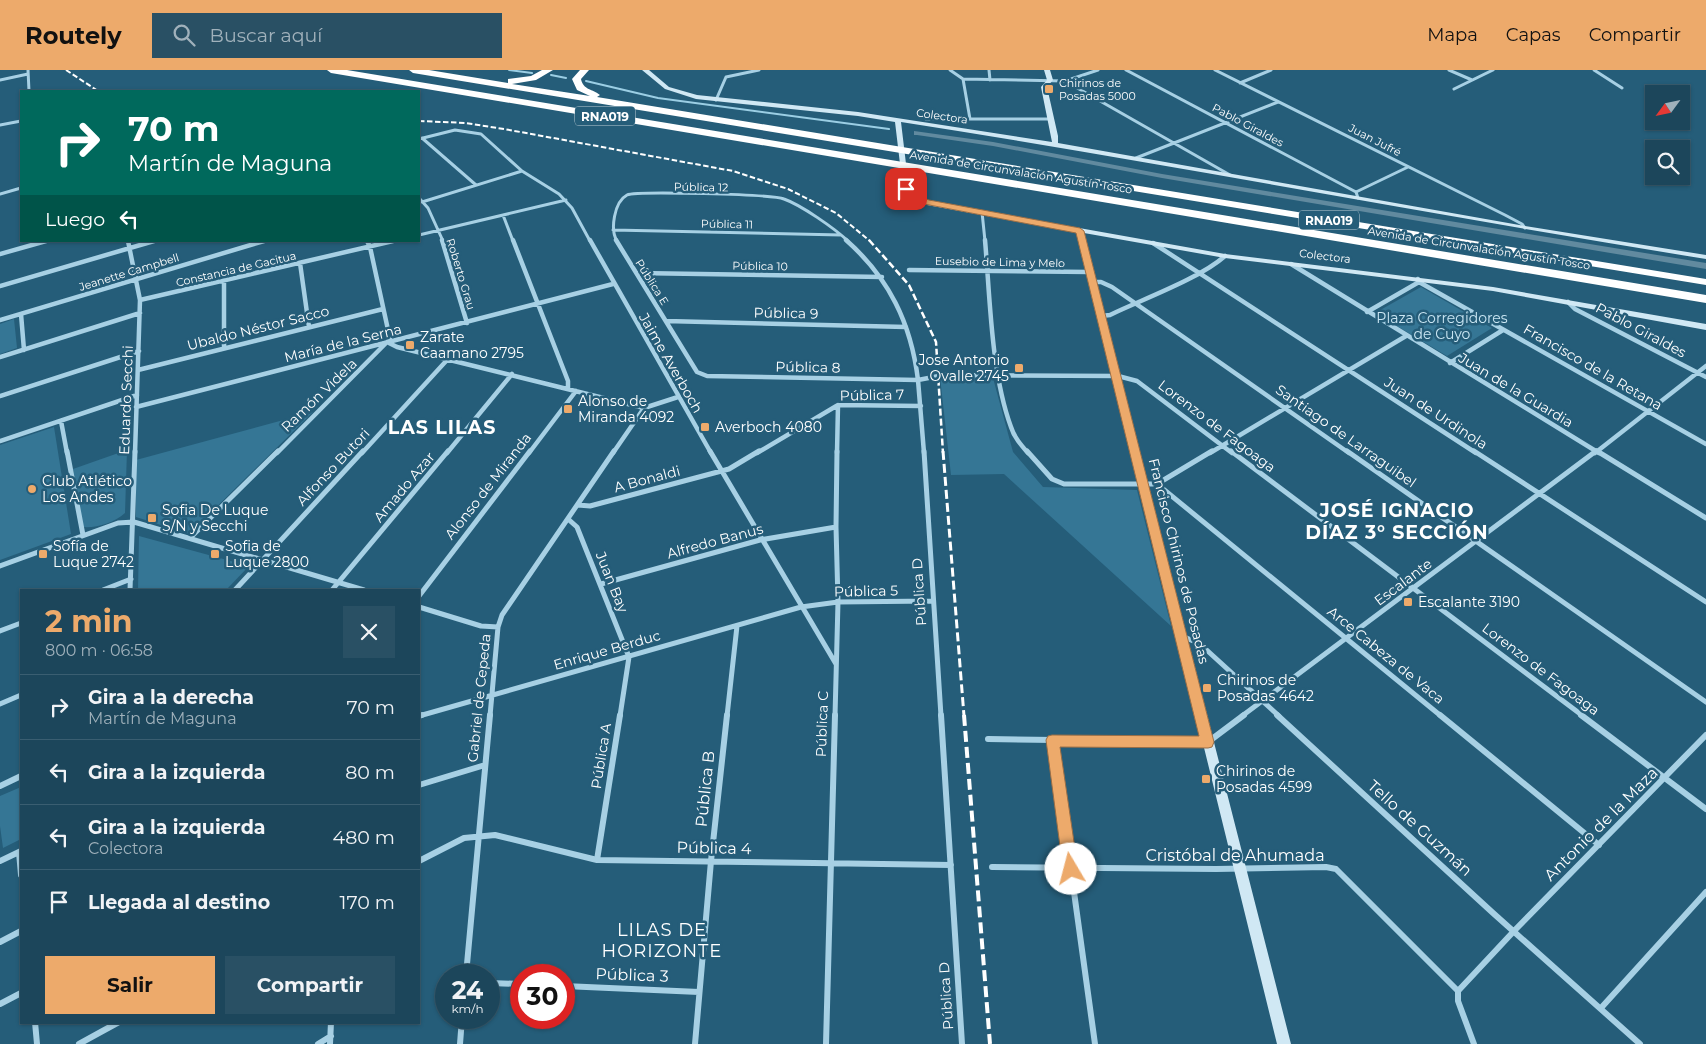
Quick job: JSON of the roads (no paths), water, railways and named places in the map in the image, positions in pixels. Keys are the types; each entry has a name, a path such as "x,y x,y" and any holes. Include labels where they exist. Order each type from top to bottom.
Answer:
{"highway":[{"name":"Avenida de Circunvalación Agustín Tosco","path":"331,70 1706,299"},
{"name":"Avenida de Circunvalación Agustín Tosco","path":"412,70 1706,282"},
{"path":"436,70 516,81 533,78 549,70"},
{"path":"585,70 578,76 576,82 580,88 588,92 709,119"}],"main road":[{"path":"645,70 660,84 674,92 716,100 898,120"},
{"path":"1047,70 1050,80 1044,87 1055,144"},
{"name":"Colectora","path":"1706,257 1525,228 1357,195 1233,177 1055,144 898,120 906,189 909,194 927,202 1225,256 1419,280 1568,302 1706,327"},
{"name":"Francisco Chirinos de Posadas","path":"1080,231 1118,376 1142,484 1241,868 1284,1044"}],"street":[{"path":"716,100 726,77 759,70"},
{"path":"950,70 963,79 1050,80 1065,82 1233,177"},
{"path":"989,70 990,80"},
{"path":"1065,82 1098,70"},
{"name":"Pablo Giraldes","path":"1126,70 1357,195"},
{"name":"Juan Jufré","path":"1215,70 1505,215 1522,224 1525,228"},
{"path":"1240,82 1270,70"},
{"path":"1449,70 1472,80"},
{"path":"1454,88 1494,70"},
{"path":"1594,70 1622,88"},
{"path":"0,80 28,72 29,90"},
{"path":"963,79 970,119"},
{"path":"1136,158 1278,102"},
{"path":"926,119 1051,119"},
{"path":"0,126 20,121"},
{"path":"421,139 455,130 483,135 522,171 554,190 566,200"},
{"path":"421,139 476,185"},
{"path":"1357,195 1408,166"},
{"path":"420,201 522,171"},
{"path":"0,194 20,188"},
{"name":"Pública 12","path":"613,230 624,197 633,194 779,197"},
{"name":"Pública D","path":"779,197 841,235 866,256 882,277 901,311 919,380 962,1044"},
{"path":"420,235 566,200"},
{"name":"Jaime Averboch","path":"566,200 760,540 836,664"},
{"name":"Roberto Grau","path":"420,201 426,205 439,230 466,322"},
{"path":"982,212 998,375 1013,433 1052,479 1064,484 1157,484 1406,336"},
{"path":"504,215 568,381 568,389"},
{"name":"Pública 11","path":"613,230 841,235"},
{"name":"Pública E","path":"613,230 618,243 697,372"},
{"path":"0,254 44,242"},
{"name":"Eduardo Secchi","path":"128,242 140,300 134,522 130,589"},
{"path":"0,286 151,242"},
{"name":"Jeanette Campbell","path":"0,320 261,242"},
{"path":"368,242 390,339 388,343 397,348 512,374 644,408 678,397"},
{"name":"Constancia de Gacitua","path":"140,300 389,242"},
{"name":"Juan de Urdinola","path":"1153,243 1706,602"},
{"path":"1101,316 1110,315 1220,261 1225,256"},
{"path":"300,263 309,327"},
{"name":"Juan de la Guardia","path":"1290,263 1450,363 1706,518"},
{"name":"Eusebio de Lima y Melo","path":"910,270 1090,272"},
{"name":"Pública 10","path":"637,274 882,277"},
{"path":"1367,312 1419,280"},
{"name":"Francisco de la Retana","path":"1419,280 1503,330 1706,444"},
{"path":"224,281 224,348"},
{"name":"Santiago de Larraguibel","path":"1092,282 1108,284 1135,302 1706,702"},
{"name":"María de la Serna","path":"136,407 614,284"},
{"name":"Pablo Giraldes","path":"1568,302 1575,308 1706,377"},
{"name":"Ubaldo Néstor Sacco","path":"138,370 383,309"},
{"path":"0,357 140,313"},
{"path":"21,314 24,350"},
{"name":"Pública 9","path":"666,321 906,326"},
{"path":"1450,363 1503,330"},
{"name":"Ramón Videla","path":"190,538 388,343"},
{"path":"0,396 139,351"},
{"name":"Alfonso Butori","path":"235,589 447,360"},
{"name":"Escalante","path":"1208,742 1649,412 1706,366"},
{"name":"Pública 8","path":"697,372 707,376 919,380 944,375 998,375"},
{"name":"Amado Azar","path":"333,589 512,374"},
{"name":"Lorenzo de Fagoaga","path":"998,375 1118,376 1137,381 1706,808"},
{"name":"Alonso de Miranda","path":"420,595 576,391"},
{"path":"0,441 137,395"},
{"name":"Pública 7","path":"721,471 734,466 838,405 921,406"},
{"name":"Pública C","path":"826,1044 838,602 836,528 838,405"},
{"name":"Gabriel de Cepeda","path":"467,964 491,697 499,638 498,627 502,615 644,408"},
{"path":"61,420 83,535"},
{"name":"A Bonaldi","path":"578,505 590,506 721,471"},
{"name":"Arce Cabeza de Vaca","path":"1157,484 1600,845"},
{"name":"Juan Bay","path":"568,519 577,528 629,657"},
{"path":"0,566 118,522 134,522 361,589"},
{"name":"Alfredo Banus","path":"601,584 760,540 836,528"},
{"path":"106,589 131,579"},
{"name":"Pública 5","path":"801,607 838,602 932,601"},
{"path":"420,607 481,626 498,627"},
{"name":"Enrique Berduc","path":"420,716 801,607"},
{"path":"0,632 20,623"},
{"name":"Pública B","path":"695,1044 711,861 737,626"},
{"name":"Tello de Guzmán","path":"1181,636 1200,644 1640,1044"},
{"name":"Pública A","path":"597,860 629,657"},
{"path":"0,704 20,695"},
{"name":"Antonio de la Maza","path":"1458,991 1514,931 1666,778 1706,735"},
{"path":"988,739 1208,742"},
{"path":"1052,740 1095,1044"},
{"path":"420,785 485,765"},
{"path":"0,786 20,776"},
{"path":"420,860 456,841 480,834"},
{"name":"Pública 4","path":"480,834 495,835 597,860 951,865"},
{"path":"0,861 20,852"},
{"name":"Cristóbal de Ahumada","path":"992,867 1071,869 1326,867 1336,869 1458,991"},
{"path":"1601,1008 1706,892"},
{"path":"0,942 20,932"},
{"name":"Pública 3","path":"575,986 700,992"},
{"path":"1458,991 1458,1001 1474,1044"},
{"path":"0,1004 20,994"},
{"path":"35,1024 37,1044"},
{"path":"79,1044 115,1024"},
{"path":"318,1044 331,1040 331,1024"},
{"path":"460,1044 461,1029"}],"waterway":[{"path":"509,70 532,73"},
{"path":"551,75 566,78"},
{"path":"586,81 658,98 889,129"},
{"path":"917,133 993,144 1162,176 1706,266"}],"railway":[{"path":"66,70 96,90"},
{"path":"420,121 466,123 504,129 733,171 788,189 836,213 870,241"},
{"path":"870,241 909,285 936,342 943,453"},
{"path":"943,451 964,716"},
{"path":"964,715 990,1044"}],"place":[{"name":"Chirinos de Posadas 5000","path":"1049,89"},
{"name":"Zarate Caamano 2795","path":"410,345"},
{"name":"Jose Antonio Ovalle 2745","path":"1019,368"},
{"name":"Alonso de Miranda 4092","path":"568,409"},
{"name":"Averboch 4080","path":"705,427"},
{"name":"Club Atlético Los Andes","path":"32,489"},
{"name":"Sofia De Luque S/N y Secchi","path":"152,518"},
{"name":"Sofía de Luque 2742","path":"43,554"},
{"name":"Sofia de Luque 2800","path":"215,554"},
{"name":"Escalante 3190","path":"1408,602"},
{"name":"Chirinos de Posadas 4642","path":"1207,688"},
{"name":"Chirinos de Posadas 4599","path":"1206,779"}],"district":[{"name":"LAS LILAS","path":"442,427"},
{"name":"JOSÉ IGNACIO DÍAZ 3° SECCIÓN","path":"1397,521"},
{"name":"LILAS DE HORIZONTE","path":"662,940"}],"park label":[{"name":"Plaza Corregidores de Cuyo","path":"1442,326"}]}
